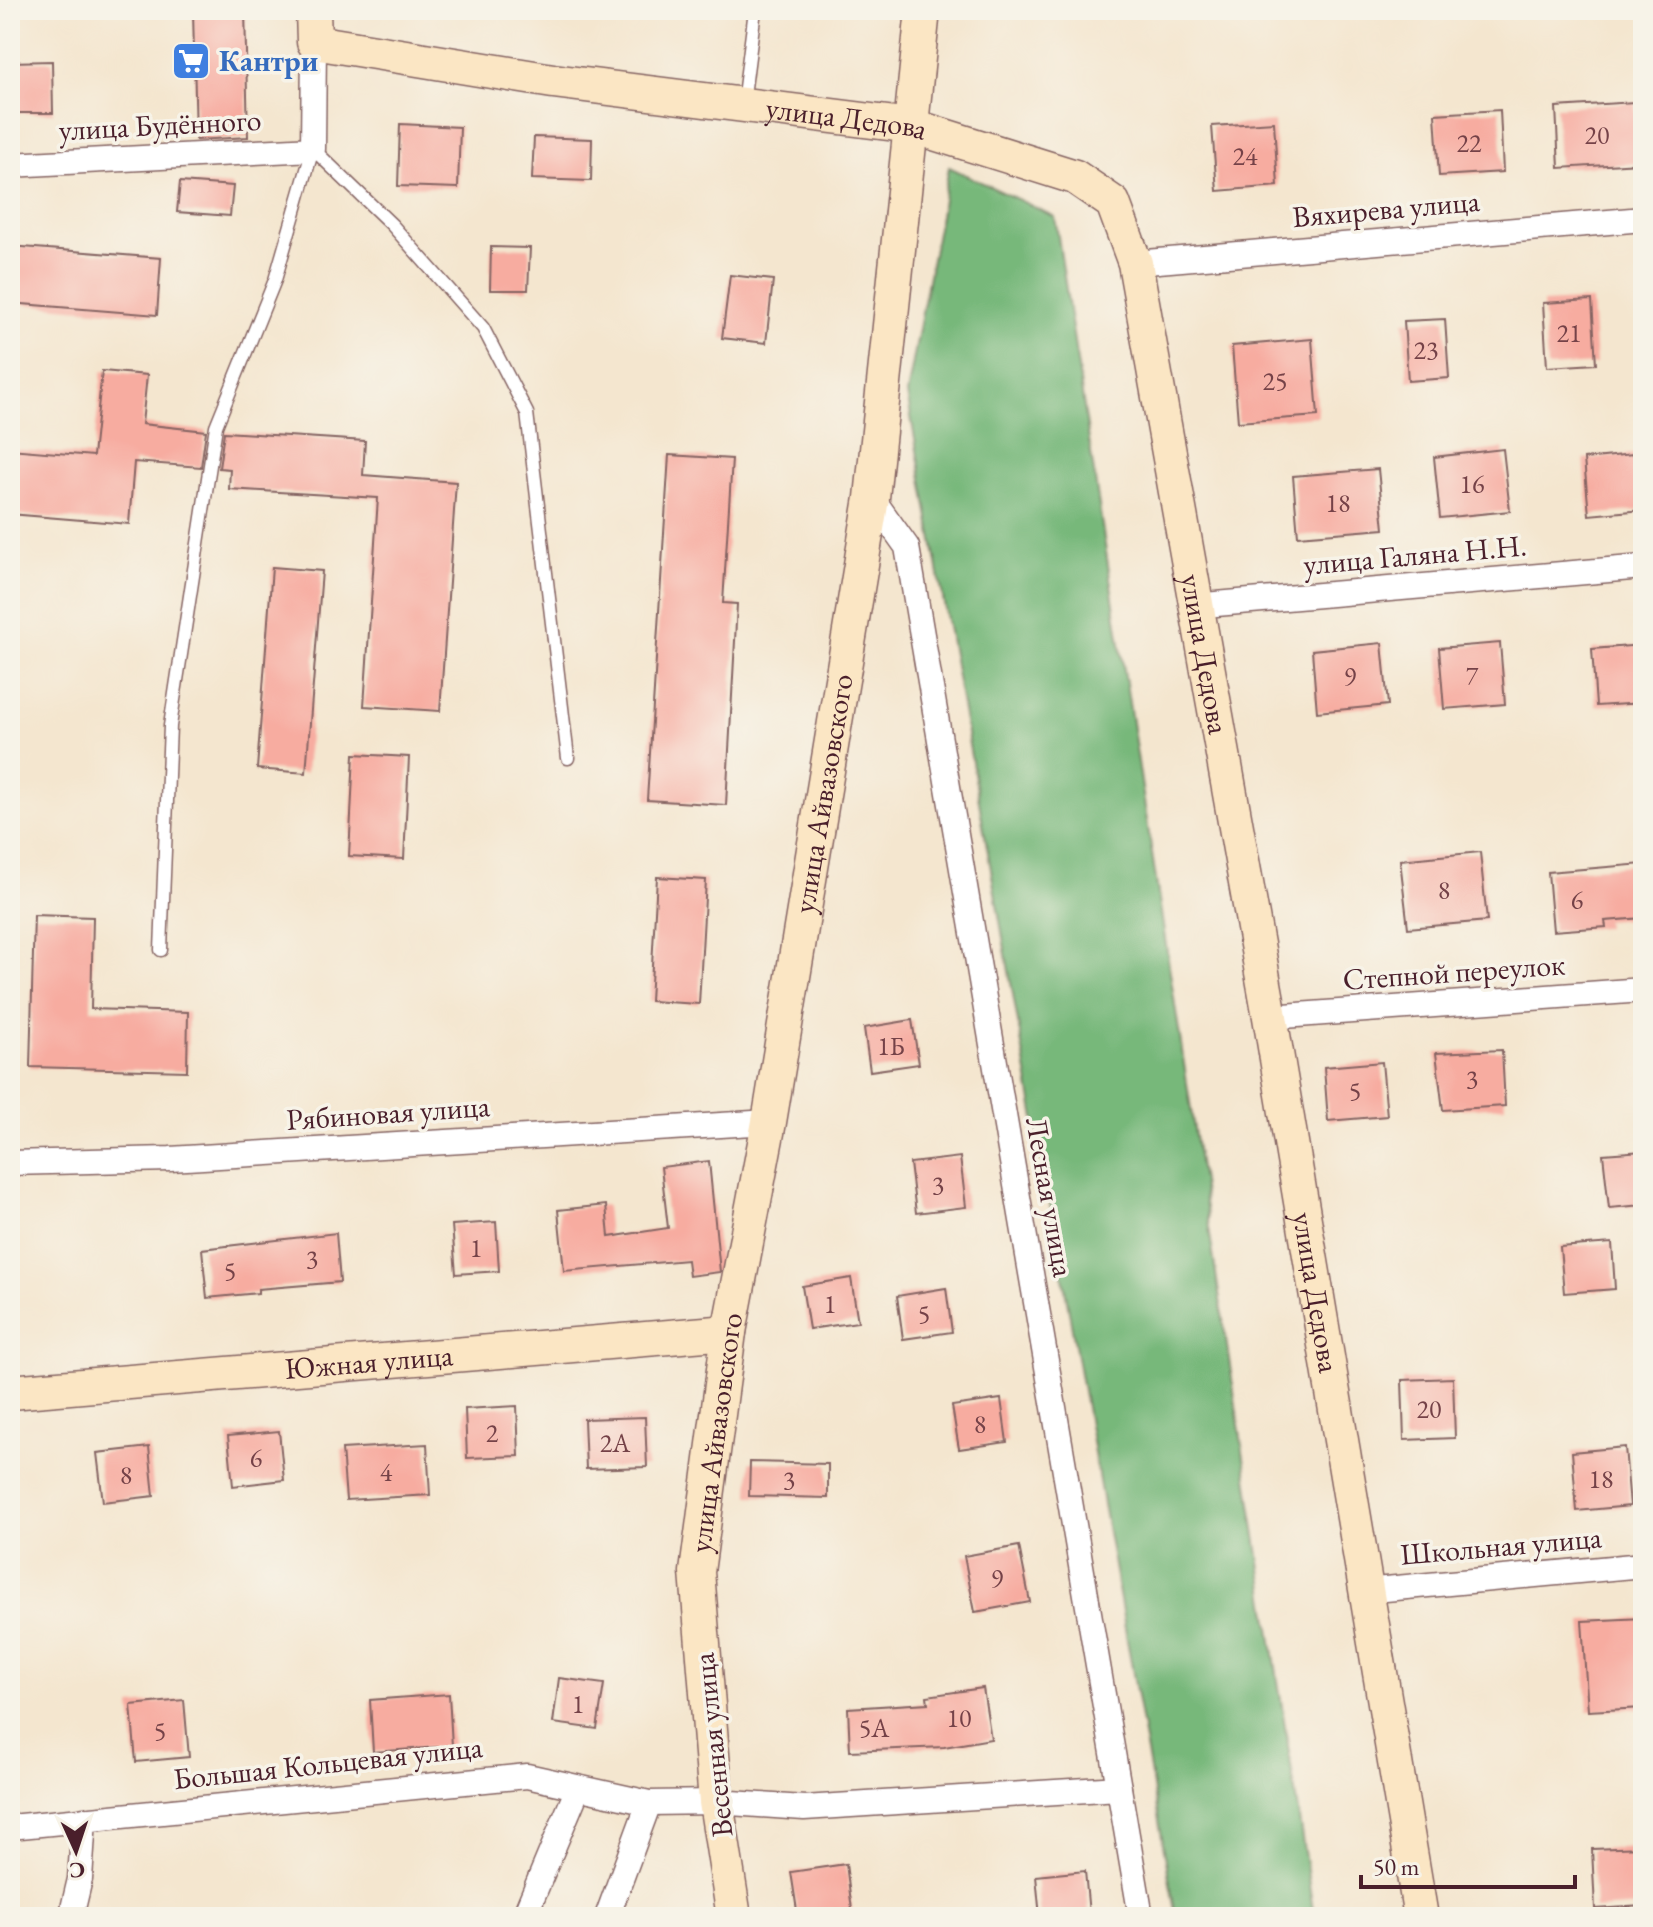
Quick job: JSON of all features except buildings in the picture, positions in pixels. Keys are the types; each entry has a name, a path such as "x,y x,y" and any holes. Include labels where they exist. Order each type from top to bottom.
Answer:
{"street":[{"name":"улица Айвазовского","path":"697,1572 729,1332 769,1122 872,498 923,10"},
{"name":"улица Дедова","path":"313,26 553,81 912,126 1075,177 1113,203 1135,263 1193,606 1270,1017 1421,1917"},
{"path":"313,26 313,149"},
{"name":"улица Будённого","path":"10,165 313,149"},
{"name":"Вяхирева улица","path":"1135,263 1643,219"},
{"name":"Лесная улица","path":"872,498 907,547 1141,1917"},
{"name":"улица Галяна Н.Н.","path":"1193,606 1643,567"},
{"name":"Степной переулок","path":"1270,1017 1643,990"},
{"name":"Рябиновая улица","path":"10,1163 170,1159 769,1122"},
{"name":"Южная улица","path":"10,1392 729,1332"},
{"name":"Школьная улица","path":"1364,1591 1643,1565"},
{"name":"Весенная улица","path":"697,1572 716,1802 734,1917"},
{"name":"Большая Кольцевая улица","path":"10,1827 527,1776 649,1803 716,1802 804,1808 1119,1788"},
{"path":"524,1917 578,1788"},
{"path":"607,1917 649,1803"},
{"path":"71,1917 80,1879 84,1819"}],"lane":[{"path":"743,103 755,10"},
{"path":"161,950 170,726 216,426 275,280 313,149 392,225 483,328 527,413 568,758"}],"green space":[{"path":"949,167 1055,217 1314,1917 1176,1917 907,394"}],"place":[{"name":"Кантри","path":"191,61"}]}
